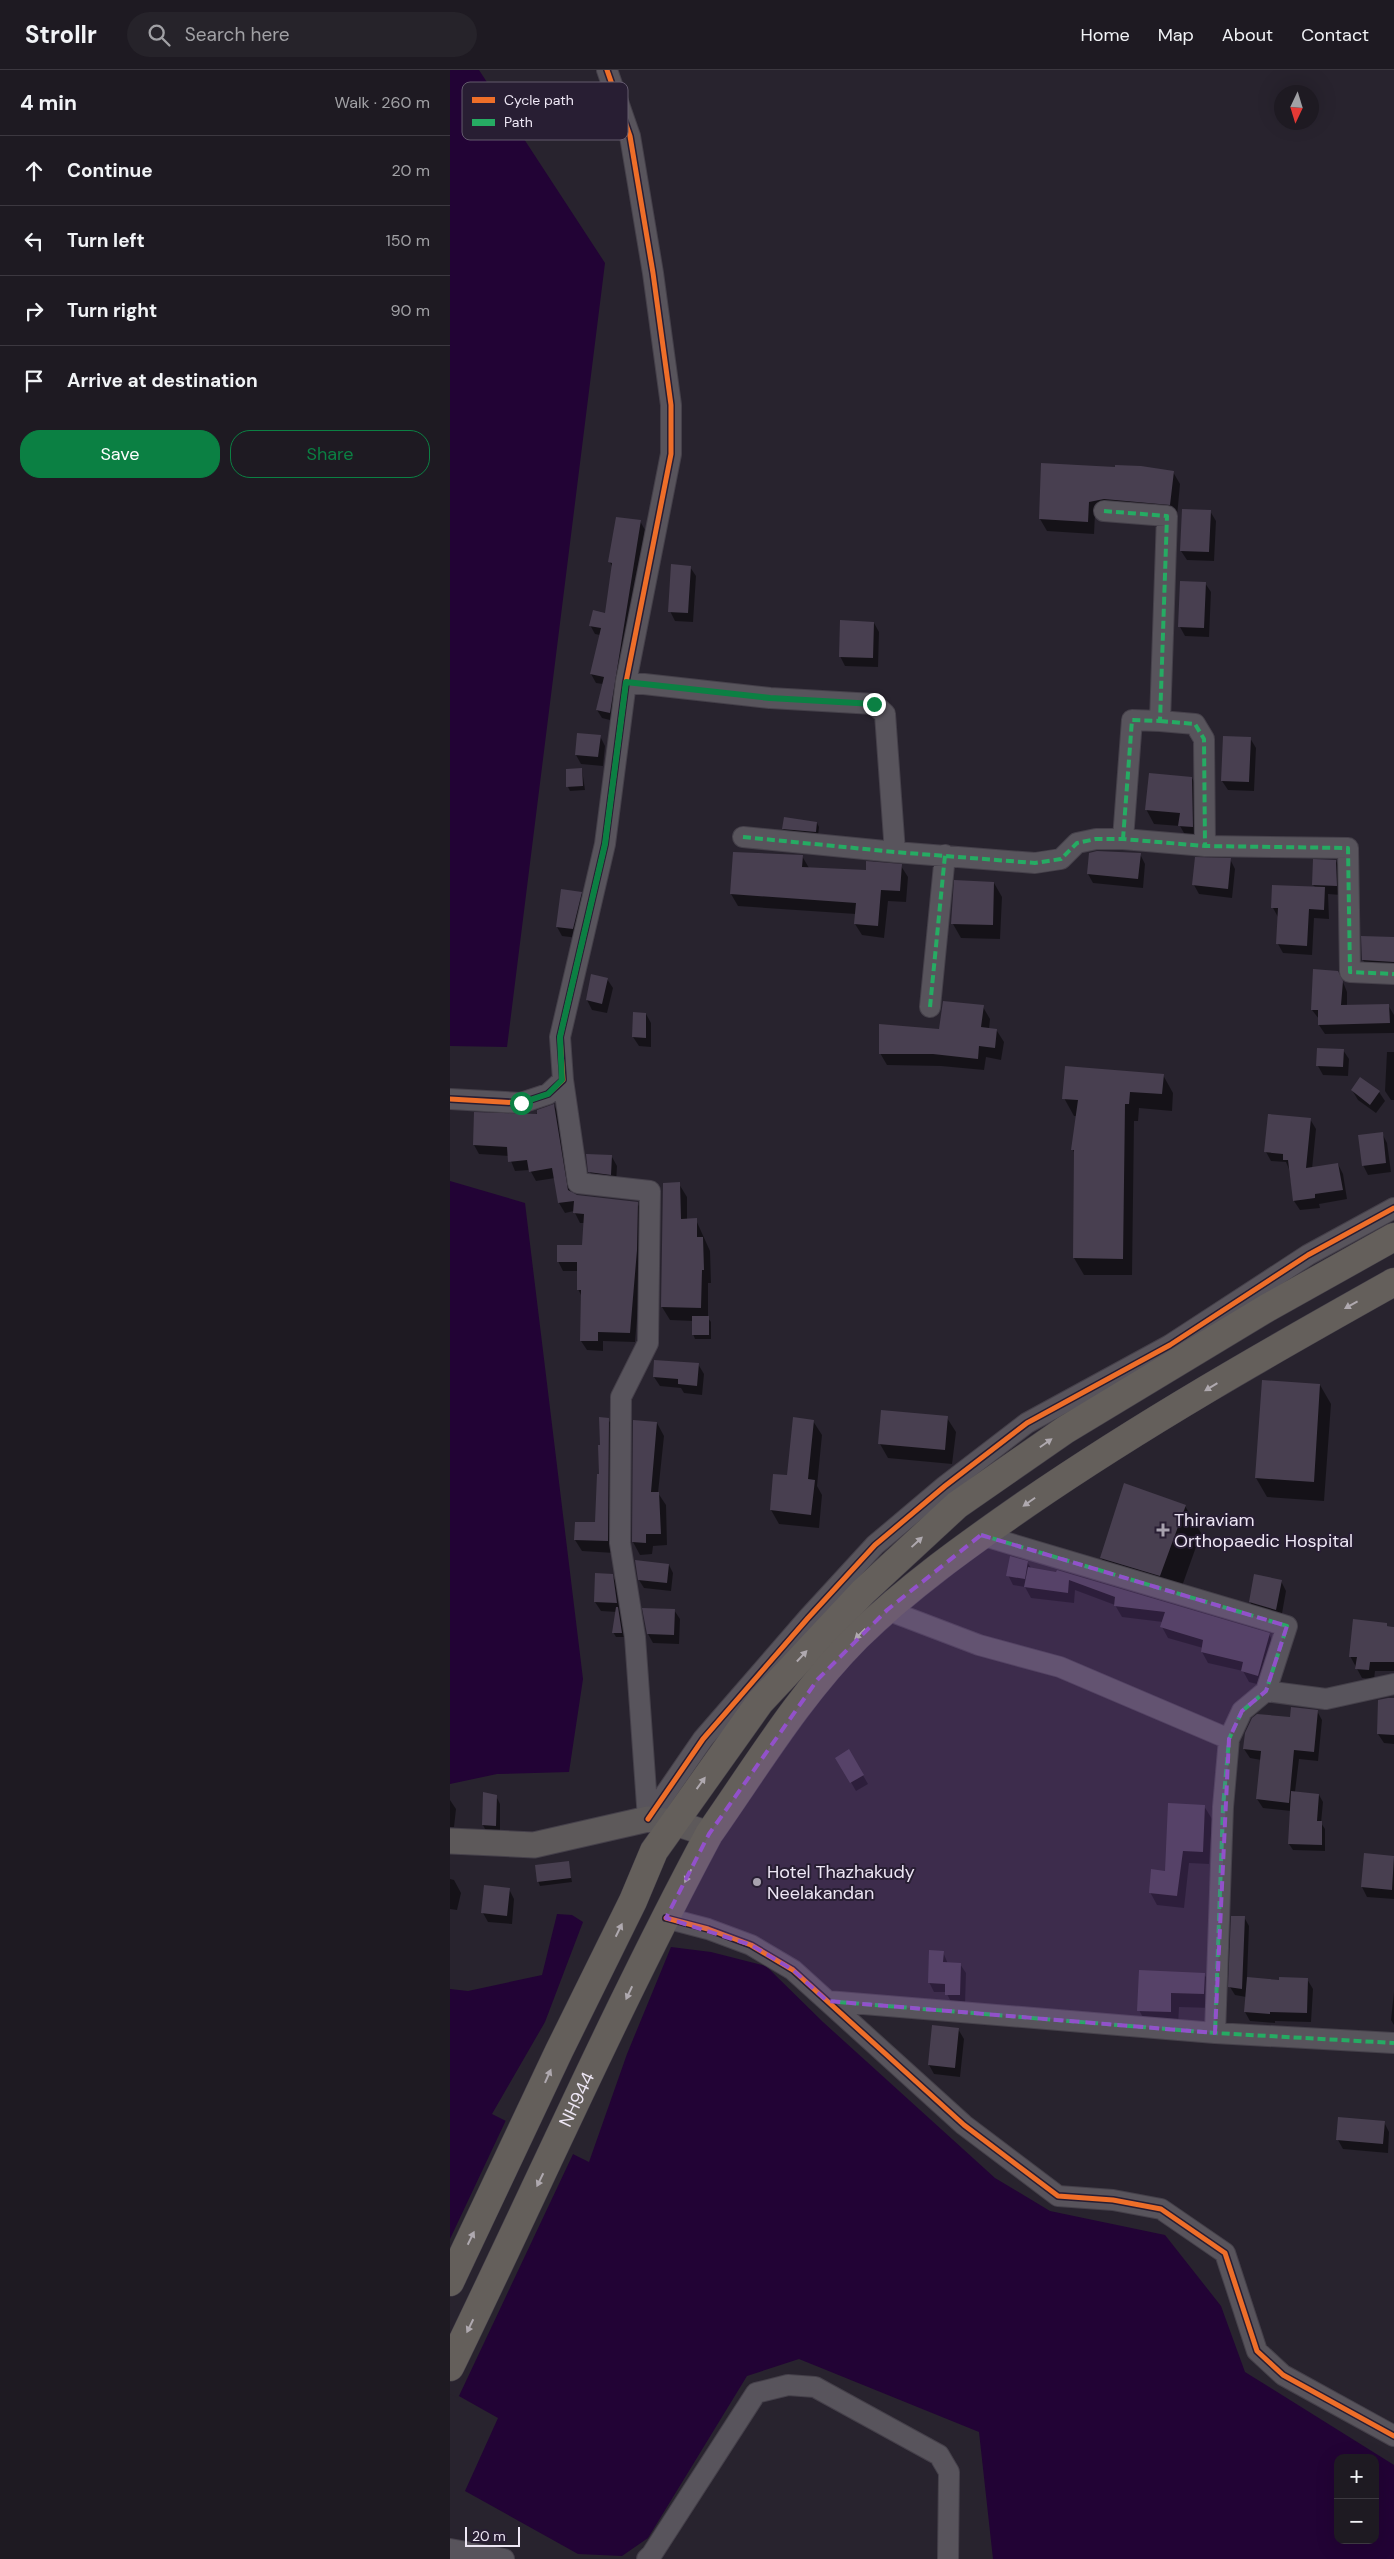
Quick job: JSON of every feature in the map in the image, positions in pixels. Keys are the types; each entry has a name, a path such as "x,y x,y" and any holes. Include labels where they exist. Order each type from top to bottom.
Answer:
{"highway":[{"path":"450,2282 559,2051 633,1901 654,1851 660,1821 760,1702 863,1592 957,1505 1065,1430 1268,1308 1394,1237"},
{"name":"NH944","path":"450,2367 666,1918 709,1834 818,1679 886,1610 981,1535 1086,1463 1287,1342 1394,1282"}],"main road":[{"path":"450,1841 534,1845 660,1821 709,1834"}],"street":[{"path":"608,70 612,82"},
{"path":"628,130 653,273 671,405 670,454 626,682 605,844 560,1037 562,1080 578,1182 650,1191 648,1343 622,1397 620,1543 660,1821"},
{"path":"1104,511 1166,516 1160,720"},
{"path":"626,682 770,698 874,704 880,707 885,714 895,852"},
{"path":"1123,839 1132,720 1160,720 1195,724 1204,739 1205,846"},
{"path":"743,837 1035,864 1061,858 1077,843 1096,840 1123,839 1205,846 1348,848 1350,972 1394,974"},
{"path":"930,1007 945,855"},
{"path":"450,1098 521,1103 548,1094 562,1080"},
{"path":"660,1821 703,1739 808,1618 876,1544 945,1486 1027,1423 1170,1345 1308,1255 1394,1208"},
{"path":"981,1535 1288,1626 1266,1691 1242,1710 1229,1739 1223,1807 1215,2033"},
{"path":"886,1610 979,1645 1060,1667 1229,1739"},
{"path":"1266,1691 1326,1700 1394,1684"},
{"path":"666,1918 708,1929 751,1945 793,1970 964,2125 1058,2196 1113,2200 1161,2208 1225,2253 1257,2351 1283,2375 1394,2436"},
{"path":"827,2001 1215,2033 1394,2043"},
{"path":"647,2559 756,2393 788,2384 815,2387 939,2455 949,2472 948,2559"},
{"path":"450,2549 504,2559"}],"highlighted area":[{"path":"981,1535 1287,1626 1266,1691 1242,1711 1229,1739 1215,2033 827,2001 793,1970 751,1945 666,1918 709,1834 818,1679 887,1610"}],"shaded area":[{"path":"450,70 479,70 487,82 462,82 462,140 525,140 605,263 507,1047 450,1046"},
{"path":"450,1181 525,1203 583,1679 569,1772 497,1774 450,1784"},
{"path":"557,1914 572,1915 583,1922 545,2022 492,2114 589,2162 627,2054 671,1947 711,1952 766,1966 823,2022 995,2178 1050,2211 1165,2235 1221,2306 1245,2372 1376,2454 1334,2454 1334,2544 1379,2544 1379,2456 1394,2465 1394,2559 993,2559 979,2432 799,2359 747,2376 648,2538 622,2556 578,2554 465,2491 498,2418 450,2391 450,1989 468,1991 542,1975"}],"pier":[{"path":"507,2118 574,2152 458,2398 450,2394 450,2239"}],"building":[{"path":"1041,463 1115,467 1115,465 1141,466 1174,471 1170,505 1104,499 1089,502 1088,522 1039,519"},
{"path":"1182,509 1211,510 1209,552 1180,551"},
{"path":"616,517 641,520 610,713 596,710 604,677 590,674 601,628 589,626 593,610 605,613 612,563 608,562"},
{"path":"671,564 691,566 688,613 668,612"},
{"path":"1180,581 1206,582 1204,628 1178,627"},
{"path":"840,620 874,622 873,658 839,657"},
{"path":"577,733 601,735 598,757 575,755"},
{"path":"1223,736 1251,737 1249,782 1221,781"},
{"path":"582,768 583,786 566,787 566,769"},
{"path":"1149,773 1192,777 1193,827 1178,826 1180,813 1145,810"},
{"path":"784,817 817,822 816,832 782,829"},
{"path":"1097,851 1141,853 1138,879 1087,874 1089,853"},
{"path":"733,852 803,855 802,867 866,870 866,861 902,864 900,891 881,890 878,926 854,924 856,903 730,894"},
{"path":"1195,857 1231,858 1228,889 1192,885"},
{"path":"1313,859 1336,860 1337,886 1312,885"},
{"path":"954,880 994,882 993,925 951,924"},
{"path":"1272,885 1325,887 1324,910 1309,909 1307,946 1276,944 1278,908 1271,908"},
{"path":"561,889 582,892 573,929 556,927"},
{"path":"1361,936 1394,937 1394,962 1362,960"},
{"path":"1313,969 1338,971 1343,981 1341,1005 1389,1004 1390,1023 1318,1025 1318,1010 1311,1010"},
{"path":"591,974 608,978 602,1004 586,1000"},
{"path":"943,1001 984,1005 981,1027 997,1029 995,1048 979,1046 978,1059 933,1054 879,1054 879,1024 939,1029"},
{"path":"633,1012 646,1013 646,1038 632,1037"},
{"path":"1317,1048 1344,1049 1343,1067 1316,1066"},
{"path":"1065,1066 1164,1074 1162,1094 1130,1092 1129,1104 1125,1104 1123,1259 1073,1258 1074,1150 1071,1150 1078,1100 1062,1099"},
{"path":"1360,1077 1380,1091 1370,1105 1351,1090"},
{"path":"554,1104 568,1190 577,1195 638,1202 637,1250 630,1333 598,1332 598,1341 580,1341 581,1290 577,1290 577,1262 557,1262 557,1245 582,1245 584,1214 573,1213 574,1201 558,1203 552,1168 529,1172 527,1160 508,1162 507,1147 473,1145 474,1112 537,1114 537,1110"},
{"path":"1268,1114 1311,1118 1306,1168 1338,1163 1343,1190 1315,1194 1315,1198 1293,1201 1288,1160 1283,1160 1283,1154 1264,1152"},
{"path":"1383,1132 1386,1163 1362,1166 1358,1135"},
{"path":"586,1154 612,1155 611,1175 588,1172"},
{"path":"680,1182 681,1219 697,1218 697,1237 703,1237 704,1270 702,1270 701,1308 661,1307 663,1183"},
{"path":"692,1316 709,1316 709,1335 692,1335"},
{"path":"654,1360 699,1363 697,1386 678,1384 678,1379 653,1377"},
{"path":"1262,1380 1320,1384 1314,1482 1255,1478"},
{"path":"881,1410 948,1416 945,1450 878,1444"},
{"path":"599,1417 609,1418 608,1541 574,1540 575,1522 595,1522 597,1474 599,1474"},
{"path":"793,1417 814,1420 808,1479 815,1480 811,1515 770,1510 773,1474 787,1475"},
{"path":"633,1420 657,1422 651,1492 659,1492 661,1534 646,1534 646,1543 632,1542"},
{"path":"1124,1483 1186,1505 1160,1576 1100,1558"},
{"path":"1010,1556 1028,1561 1025,1579 1006,1576"},
{"path":"635,1560 669,1564 667,1583 638,1580"},
{"path":"1028,1567 1056,1572 1057,1570 1270,1633 1258,1676 1241,1671 1243,1662 1201,1652 1203,1640 1160,1627 1165,1612 1114,1606 1115,1597 1069,1580 1068,1593 1024,1587"},
{"path":"595,1573 613,1574 617,1603 594,1602"},
{"path":"1254,1574 1282,1580 1276,1610 1249,1602"},
{"path":"616,1607 618,1607 622,1633 612,1633"},
{"path":"642,1608 675,1609 674,1635 647,1634"},
{"path":"1353,1619 1387,1623 1387,1626 1394,1627 1394,1662 1370,1662 1369,1670 1355,1669 1357,1657 1349,1657"},
{"path":"1394,1698 1394,1735 1377,1734 1378,1700"},
{"path":"1291,1707 1318,1710 1314,1752 1294,1750 1289,1803 1256,1799 1261,1751 1243,1749 1245,1733 1252,1718 1257,1714 1290,1717"},
{"path":"849,1749 864,1775 850,1783 835,1758"},
{"path":"1291,1791 1319,1794 1317,1821 1322,1821 1322,1845 1288,1844"},
{"path":"483,1792 497,1795 496,1826 482,1825"},
{"path":"1168,1803 1205,1805 1203,1852 1183,1851 1177,1896 1149,1893 1151,1869 1165,1871"},
{"path":"1364,1853 1394,1856 1392,1890 1361,1887"},
{"path":"569,1861 571,1878 537,1882 535,1865"},
{"path":"484,1885 510,1888 507,1916 481,1913"},
{"path":"1231,1916 1245,1916 1242,1989 1228,1987"},
{"path":"929,1950 944,1951 943,1962 961,1963 960,1995 945,1995 945,1984 928,1983"},
{"path":"1139,1970 1205,1973 1204,1994 1171,1993 1171,2012 1137,2011"},
{"path":"1247,1977 1279,1980 1279,1977 1308,1978 1307,2013 1270,2012 1270,2014 1244,2012"},
{"path":"932,2025 959,2028 955,2068 928,2065"},
{"path":"1338,2117 1385,2121 1383,2144 1336,2140"}],"marked path":[{"path":"1104,511 1167,516 1160,721 1132,720 1123,839"},
{"path":"1160,721 1195,724 1204,739 1205,846"},
{"path":"743,837 1035,863 1061,859 1077,843 1096,839 1123,839 1205,846 1348,848 1350,972 1394,974"},
{"path":"930,1007 945,855"},
{"path":"981,1535 1287,1626 1266,1691 1242,1711 1229,1739 1223,1807 1215,2033"},
{"path":"827,2001 1215,2033 1394,2043"}],"cycle path":[{"path":"607,70 611,82"},
{"path":"450,1099 521,1103 548,1094 563,1080 560,1037 605,844 626,682 671,454 671,405 653,273 628,130"},
{"path":"648,1819 703,1739 808,1618 875,1545 945,1486 1027,1423 1170,1345 1308,1255 1394,1208"},
{"path":"666,1918 708,1929 751,1945 793,1970 964,2125 1058,2196 1113,2200 1161,2209 1225,2253 1257,2351 1283,2375 1394,2436"}],"place":[{"name":"Thiraviam Orthopaedic Hospital","path":"1163,1530"},
{"name":"Hotel Thazhakudy Neelakandan","path":"757,1882"}],"route":[{"path":"521,1103 543,1097 562,1080 560,1037 605,844 626,682 770,698 874,704"}]}
